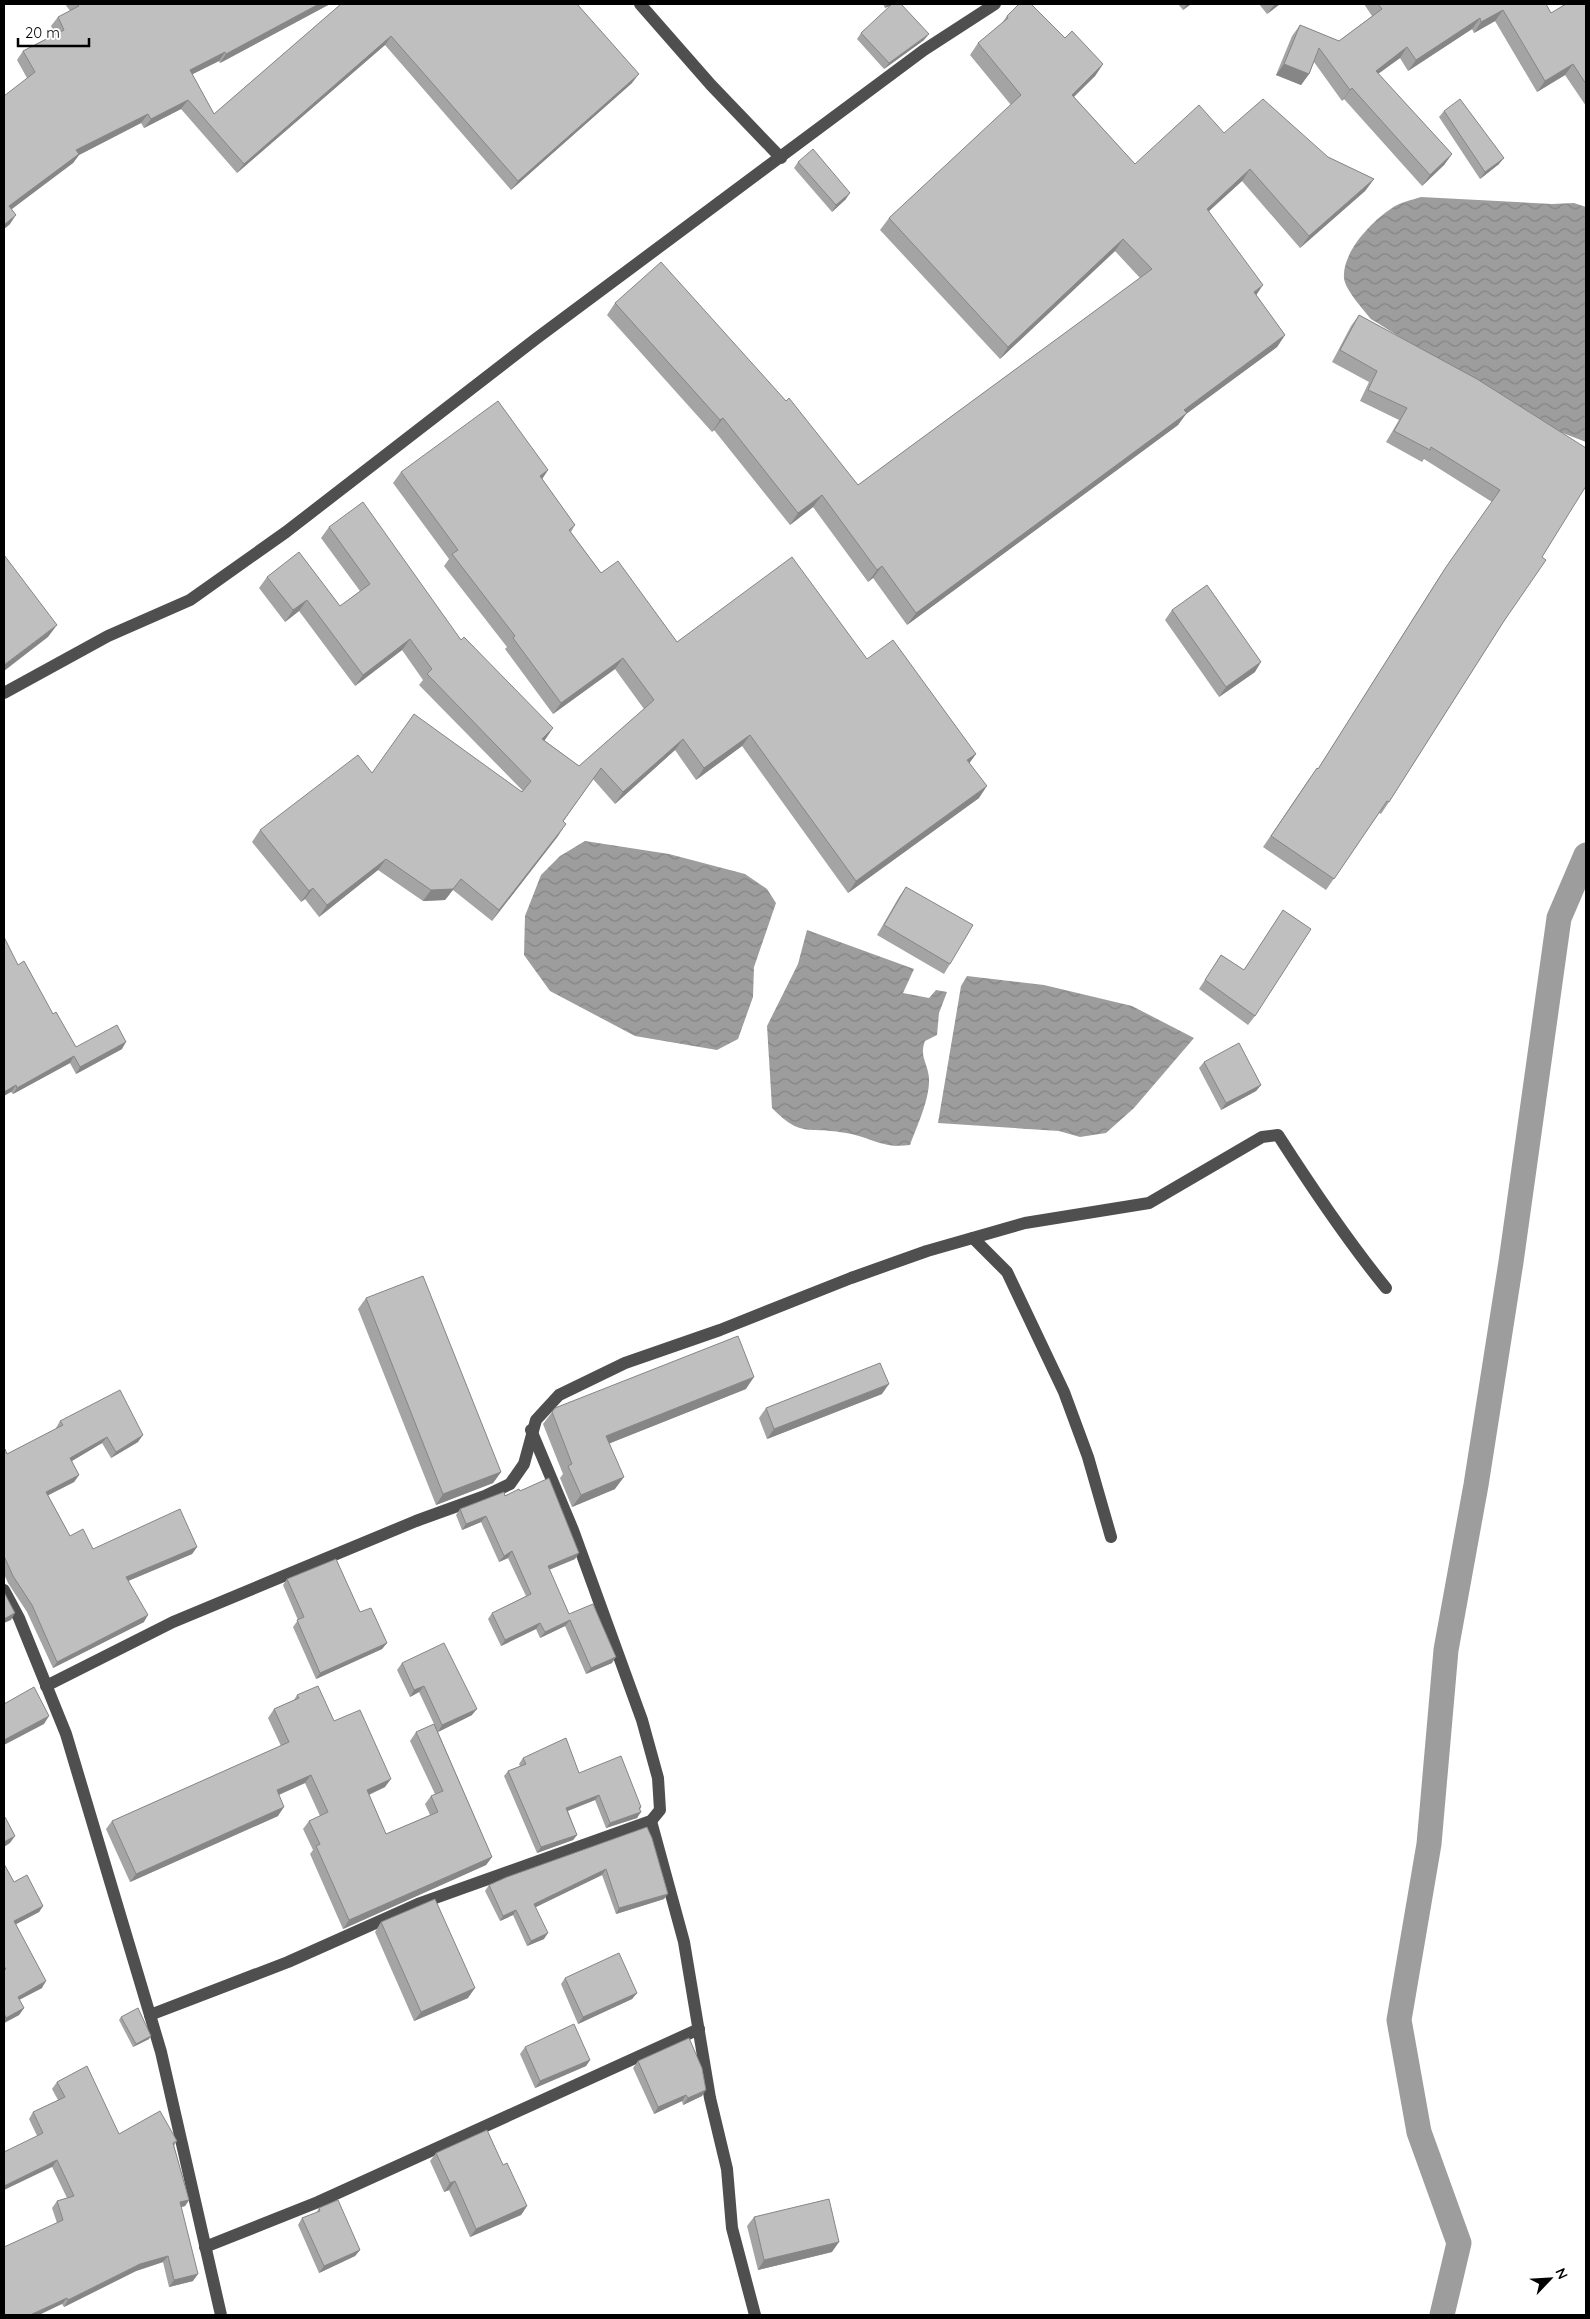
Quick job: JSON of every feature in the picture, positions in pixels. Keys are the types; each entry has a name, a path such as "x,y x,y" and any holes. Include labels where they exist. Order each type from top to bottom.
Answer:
{"street":[{"path":"640,4 711,85 781,158"},
{"path":"4,693 108,636 190,600 286,532 537,338 924,50 995,4"},
{"path":"46,1686 173,1622 416,1521 485,1496 510,1484 524,1464 531,1430 536,1420 559,1395 624,1363 720,1330 851,1278 973,1238 1025,1223 1149,1202 1262,1137 1278,1135 1354,1250 1386,1288"},
{"path":"973,1238 1007,1272 1064,1392 1088,1457 1111,1537"},
{"path":"150,2015 288,1962 418,1904 651,1822 660,1810 658,1778 642,1720 573,1530 531,1430"},
{"path":"4,1590 19,1618 66,1734 161,2052 221,2315"},
{"path":"651,1822 684,1942 710,2098 727,2169 732,2228 755,2315"},
{"path":"205,2246 318,2202 699,2029"}],"water":[{"path":"1421,197 1552,204 1574,203 1586,207 1586,442 1542,425 1371,319 1351,294 1345,283 1345,268 1353,248 1360,238 1367,229 1392,208"},
{"path":"585,841 669,854 745,874 767,889 776,903 754,967 753,997 738,1039 717,1050 635,1036 550,991 524,955 525,916 541,875 560,856"},
{"path":"807,930 914,969 903,993 929,998 936,990 947,992 939,1013 937,1035 925,1041 923,1046 929,1086 910,1145 884,1144 846,1133 799,1128 782,1118 772,1108 767,1026 798,964"},
{"path":"967,976 1044,985 1132,1006 1194,1038 1134,1108 1106,1133 1080,1137 1059,1131 938,1123 961,986"}],"building":[{"path":"77,4 319,4 226,54 225,52 190,70 214,114 341,4 577,4 639,74 518,181 391,36 244,164 188,100 151,119 148,114 76,150 79,154 9,206 16,215 4,225 4,96 35,72 23,51 64,30 58,17 79,6"},
{"path":"892,4 901,4 929,34 889,63 861,33"},
{"path":"1019,4 1031,4 1065,38 1072,31 1103,64 1072,95 1135,164 1199,105 1224,133 1263,99 1328,157 1374,179 1309,236 1250,169 1207,209 1263,285 1254,292 1285,335 1184,410 1187,413 916,613 882,566 877,570 822,495 798,513 723,418 720,420 615,303 661,262 786,401 789,398 858,485 1152,269 1123,239 1008,347 889,218 1021,95 978,43 1008,18 1007,16"},
{"path":"1378,4 1546,4 1551,13 1566,4 1586,4 1586,84 1573,64 1545,81 1503,10 1481,22 1480,18 1416,60 1407,47 1376,71 1452,154 1430,175 1352,88 1350,90 1319,48 1309,74 1284,64 1300,25 1339,41 1382,9"},
{"path":"1460,99 1504,158 1485,172 1444,111"},
{"path":"813,149 850,193 836,205 798,162"},
{"path":"1359,315 1477,379 1586,448 1586,486 1542,557 1546,560 1504,621 1389,802 1387,801 1334,879 1271,836 1318,769 1446,567 1500,490 1431,447 1430,450 1394,431 1407,408 1368,390 1377,371 1340,350"},
{"path":"498,401 548,470 540,476 575,525 569,530 601,573 618,561 677,642 792,557 867,659 893,640 976,754 967,760 987,786 856,881 750,735 704,768 683,739 623,792 601,768 563,821 566,824 499,910 461,879 453,889 431,890 386,859 327,905 313,888 309,891 260,830 358,755 372,773 414,714 522,792 531,781 427,674 432,669 410,639 363,675 307,600 293,610 267,577 299,552 340,606 370,584 329,527 363,502 461,640 464,637 553,728 542,739 579,766 654,700 623,658 561,703 513,638 515,636 452,554 458,550 401,472"},
{"path":"4,555 57,625 4,665"},
{"path":"1207,585 1261,662 1226,687 1172,610"},
{"path":"906,887 973,925 950,964 884,925"},
{"path":"1283,910 1311,929 1255,1016 1205,980 1221,955 1244,970"},
{"path":"4,937 18,965 24,961 53,1014 56,1012 76,1047 117,1025 126,1042 80,1067 74,1056 17,1088 16,1085 4,1092"},
{"path":"1239,1043 1261,1085 1226,1103 1204,1062"},
{"path":"423,1276 501,1472 443,1494 366,1298"},
{"path":"738,1336 754,1377 606,1436 624,1477 581,1495 568,1466 572,1464 552,1412 555,1408"},
{"path":"880,1363 889,1384 774,1429 766,1408"},
{"path":"120,1390 143,1435 116,1452 107,1437 70,1458 79,1475 46,1492 70,1536 83,1529 93,1549 180,1509 197,1547 126,1577 148,1615 57,1662 32,1605 13,1576 4,1556 4,1450 7,1454 63,1425 60,1421"},
{"path":"549,1478 579,1553 548,1566 569,1614 593,1604 616,1657 591,1668 570,1620 545,1632 540,1623 505,1640 492,1613 531,1594 512,1551 504,1556 486,1516 466,1524 460,1509 504,1492 505,1496 519,1489 520,1491"},
{"path":"336,1559 360,1612 371,1608 387,1643 320,1673 297,1620 304,1617 287,1579"},
{"path":"4,1592 15,1613 4,1619"},
{"path":"444,1643 477,1709 442,1725 424,1686 414,1690 402,1663"},
{"path":"318,1686 334,1721 360,1710 391,1779 367,1790 386,1834 438,1812 431,1796 443,1791 416,1732 434,1724 492,1857 349,1920 316,1846 320,1844 309,1821 328,1812 311,1775 277,1790 284,1807 136,1874 112,1821 289,1742 274,1709 299,1698 297,1695"},
{"path":"34,1687 49,1716 4,1740 4,1704"},
{"path":"566,1738 579,1773 621,1756 641,1807 639,1808 641,1812 610,1823 599,1795 566,1808 577,1835 541,1847 508,1771 526,1764 523,1758"},
{"path":"4,1818 15,1836 4,1842"},
{"path":"647,1827 668,1894 619,1908 606,1869 534,1904 548,1933 531,1941 516,1910 503,1916 489,1885"},
{"path":"4,1864 14,1882 27,1875 43,1906 14,1921 46,1981 18,1997 24,2008 6,2018 4,2013 4,1970 6,1969 4,1966"},
{"path":"435,1899 475,1988 421,2012 381,1922"},
{"path":"619,1953 637,1993 583,2017 565,1978"},
{"path":"138,2008 151,2036 136,2044 121,2017"},
{"path":"574,2024 590,2060 540,2081 525,2047"},
{"path":"689,2038 702,2068 706,2090 688,2098 686,2095 658,2107 638,2061"},
{"path":"87,2066 119,2134 160,2111 177,2141 173,2143 189,2200 180,2202 198,2274 174,2280 168,2256 140,2264 68,2300 67,2298 30,2315 4,2315 4,2247 63,2220 57,2201 74,2196 57,2160 4,2186 4,2152 43,2133 33,2112 65,2097 57,2082"},
{"path":"487,2130 503,2165 507,2163 527,2206 476,2229 455,2181 450,2183 436,2153"},
{"path":"829,2199 839,2242 764,2260 754,2217"},
{"path":"338,2200 360,2250 324,2266 302,2218 320,2211 319,2208"}],"waterway":[{"path":"1442,2315 1459,2243 1419,2132 1399,2020 1429,1844 1446,1650 1476,1485 1511,1262 1559,918 1586,855"}]}
